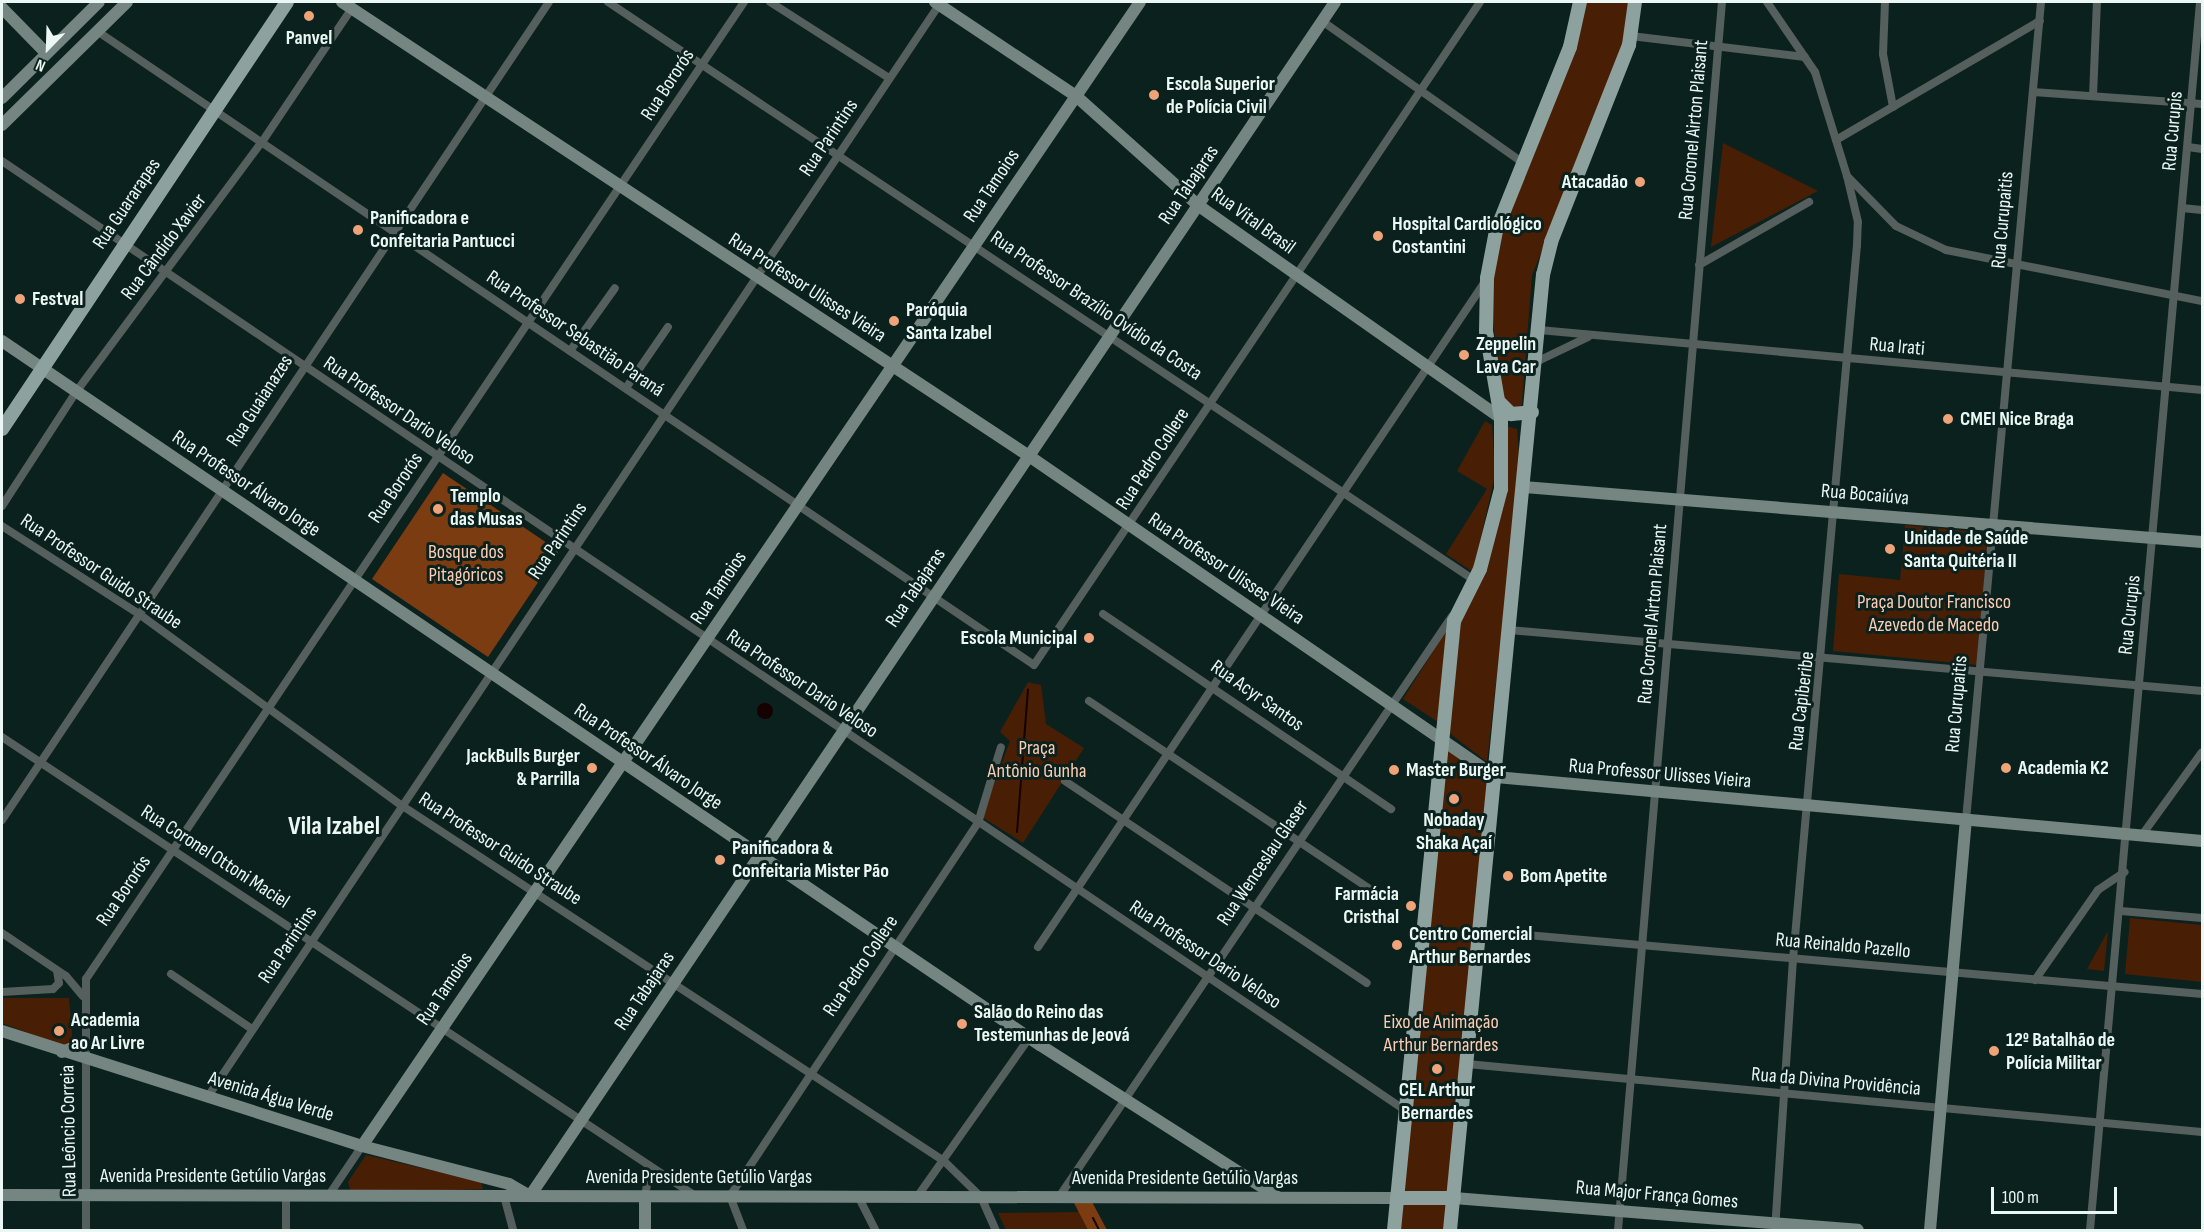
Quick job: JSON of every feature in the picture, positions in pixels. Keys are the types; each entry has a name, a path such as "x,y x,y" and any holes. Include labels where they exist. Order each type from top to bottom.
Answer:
{"main road":[{"name":"Rua Guararapes","path":"2,429 287,2"},
{"path":"1394,1230 1442,738 1457,609 1474,580 1501,489 1501,418 1486,331 1487,278 1496,231 1570,47 1580,2"},
{"path":"1450,1230 1528,436 1551,242 1632,36 1635,2"},
{"path":"1500,403 1511,414 1532,412"},
{"path":"1501,418 1528,436"},
{"path":"1397,1198 1454,1198"}],"street":[{"path":"2,98 99,2"},
{"path":"2,125 127,2"},
{"name":"Rua Guaianazes","path":"2,820 303,366 549,2"},
{"name":"Rua Professor Brazílio Ovídio da Costa","path":"608,2 976,245 1474,580"},
{"name":"Rua Bororós","path":"83,996 86,979 744,2"},
{"path":"770,2 889,78"},
{"name":"Rua Tamoios","path":"328,1195 1140,2"},
{"name":"Rua Tabajaras","path":"530,1196 1335,2"},
{"name":"Rua Pedro Collere","path":"1034,664 1480,2"},
{"name":"Rua Coronel Airton Plaisant","path":"1618,1230 1640,945 1722,2"},
{"name":"Rua Capiberibe","path":"1767,2 1815,72 1847,177 1858,222 1824,655 1806,807 1793,959 1775,1227"},
{"path":"1885,2 1883,54 1893,107"},
{"name":"Rua Curupaitis","path":"1930,1230 2042,2"},
{"path":"2093,96 2097,2"},
{"name":"Rua Curupis","path":"2090,1230 2125,872 2200,2"},
{"name":"Rua Parintins","path":"207,1098 937,3"},
{"name":"Rua Vital Brasil","path":"937,3 1076,96 1199,206 1501,418"},
{"name":"Rua Professor Ulisses Vieira","path":"347,5 755,279 1029,456 1496,777 1806,807 2202,841"},
{"name":"Rua Cândido Xavier","path":"2,506 76,392 262,142 347,5"},
{"path":"2,8 46,53"},
{"path":"1322,21 1522,162"},
{"path":"1836,140 2040,21"},
{"name":"Rua Professor Sebastião Paraná","path":"98,31 396,231 933,598 1034,664"},
{"path":"1632,36 1805,57"},
{"path":"2033,92 2202,104"},
{"path":"2188,147 2202,149"},
{"name":"Rua Professor Dario Veloso","path":"2,162 124,244 164,275 303,366 1406,1111"},
{"path":"1847,177 1896,226 1919,240 2019,265 2175,293 2202,301"},
{"path":"1700,265 1809,202"},
{"path":"2182,208 2202,210"},
{"path":"1038,947 1425,366 1487,278"},
{"path":"570,351 615,288"},
{"path":"626,388 668,327"},
{"name":"Rua Irati","path":"1539,330 1588,337 2202,390"},
{"path":"1536,362 1588,337"},
{"name":"Rua Professor Álvaro Jorge","path":"2,342 1029,1038 1278,1197"},
{"name":"Rua Bocaiúva","path":"1523,487 2202,542"},
{"name":"Rua Professor Guido Straube","path":"2,526 139,614 401,805 535,891 806,1075 944,1161 981,1197"},
{"name":"Rua Wenceslau Glaser","path":"1059,1197 1390,704 1457,609"},
{"name":"Rua Acyr Santos","path":"1103,614 1213,685 1391,809"},
{"path":"1509,630 1824,655 2202,691"},
{"path":"1089,701 1373,891"},
{"name":"Rua Coronel Ottoni Maciel","path":"2,737 172,850 312,939 695,1196"},
{"name":"Rua Pedro Collere","path":"730,1196 806,1075 978,824 1001,747"},
{"path":"2142,836 2202,752"},
{"path":"1065,781 1367,983"},
{"path":"2035,980 2098,890 2125,872"},
{"path":"2121,911 2202,918"},
{"name":"Rua Reinaldo Pazello","path":"1480,931 2202,994"},
{"path":"2,933 57,970 83,996"},
{"path":"2,992 53,989 59,983 57,970"},
{"path":"171,974 252,1029"},
{"name":"Rua Leôncio Correia","path":"83,996 87,1230"},
{"name":"Avenida Água Verde","path":"2,1031 84,1060 362,1146 498,1181 530,1196"},
{"path":"917,1197 1029,1038"},
{"path":"61,1052 84,1043"},
{"name":"Rua da Divina Providência","path":"1467,1064 1785,1096 1941,1107 2202,1132"},
{"path":"645,1230 645,1196 650,1167"},
{"path":"498,1181 513,1230"},
{"name":"Avenida Presidente Getúlio Vargas","path":"2,1195 1397,1198"},
{"path":"286,1195 286,1230"},
{"path":"730,1196 743,1230"},
{"path":"858,1197 874,1230"},
{"path":"981,1197 996,1230"},
{"name":"Rua Major França Gomes","path":"1454,1198 1620,1211 1775,1227 1858,1230"}],"green space":[{"path":"1582,2 1630,2 1622,53 1532,275 1521,414 1504,406 1490,298 1497,250"},
{"path":"1723,143 1818,191 1711,247"},
{"path":"1485,421 1492,425 1495,475 1473,572 1446,554 1487,489 1457,471"},
{"path":"1506,426 1517,429 1520,471 1487,762 1448,732 1462,609 1482,571"},
{"name":"Bosque dos Pitagóricos","path":"443,473 559,551 488,657 372,579"},
{"name":"Praça Doutor Francisco Azevedo de Macedo","path":"1905,525 1989,533 1977,665 1833,651 1839,574 1900,580"},
{"path":"1448,628 1438,722 1403,699"},
{"name":"Praça Antônio Gunha","path":"1028,682 1041,685 1046,724 1084,748 1023,843 982,817 1010,741 1000,732"},
{"name":"Eixo de Animação Arthur Bernardes","path":"1443,744 1488,782 1447,1230 1398,1230"},
{"path":"2130,918 2202,925 2202,982 2125,974"},
{"path":"2108,931 2104,971 2087,969"},
{"path":"2,998 69,998 73,1044 66,1048 2,1023"},
{"path":"366,1155 481,1182 483,1189 351,1193 348,1182"},
{"path":"1091,1200 1107,1230 1088,1230 1073,1201"},
{"path":"1079,1212 1088,1230 1006,1230 998,1213"}],"shaded area":[{"path":"762,703 768,703 773,711 771,717 762,719 757,714 757,708"}],"waterway":[{"path":"1017,832 1028,689"},
{"path":"1093,1218 1099,1230"}],"place":[{"name":"Panvel","path":"309,16"},
{"name":"Escola Superior de Polícia Civil","path":"1154,95"},
{"name":"Atacadão","path":"1640,182"},
{"name":"Panificadora e Confeitaria Pantucci","path":"358,230"},
{"name":"Hospital Cardiológico Costantini","path":"1378,236"},
{"name":"Festval","path":"20,299"},
{"name":"Paróquia Santa Izabel","path":"894,321"},
{"name":"Zeppelin Lava Car","path":"1464,355"},
{"name":"CMEI Nice Braga","path":"1948,419"},
{"name":"Templo das Musas","path":"438,509"},
{"name":"Unidade de Saúde Santa Quitéria II","path":"1890,549"},
{"name":"Escola Municipal","path":"1089,638"},
{"name":"JackBulls Burger & Parrilla","path":"592,768"},
{"name":"Academia K2","path":"2006,768"},
{"name":"Master Burger","path":"1394,770"},
{"name":"Nobaday Shaka Açaí","path":"1454,799"},
{"name":"Panificadora & Confeitaria Mister Pão","path":"720,860"},
{"name":"Bom Apetite","path":"1508,876"},
{"name":"Farmácia Cristhal","path":"1411,906"},
{"name":"Centro Comercial Arthur Bernardes","path":"1397,945"},
{"name":"Salão do Reino das Testemunhas de Jeová","path":"962,1024"},
{"name":"Academia ao Ar Livre","path":"59,1031"},
{"name":"12º Batalhão de Polícia Militar","path":"1994,1051"},
{"name":"CEL Arthur Bernardes","path":"1437,1069"}],"district":[{"name":"Vila Izabel","path":"334,827"}]}
